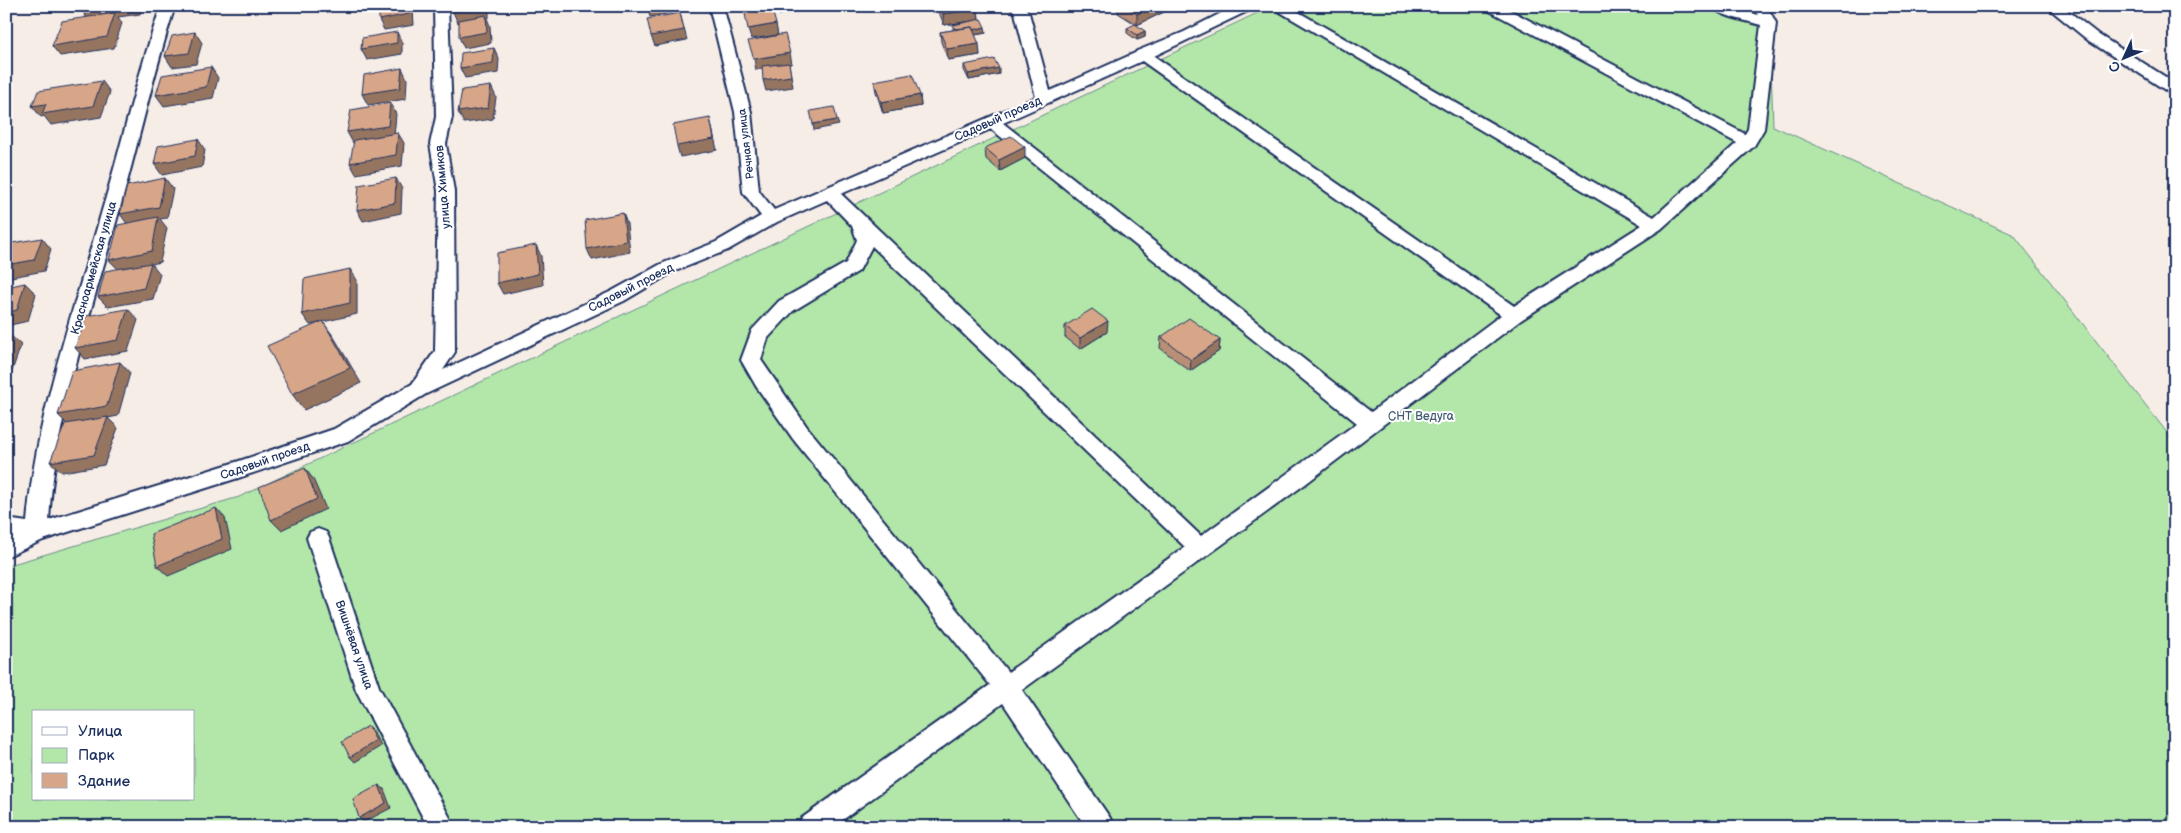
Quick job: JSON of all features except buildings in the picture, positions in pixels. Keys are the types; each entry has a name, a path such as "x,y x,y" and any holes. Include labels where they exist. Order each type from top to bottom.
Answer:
{"street":[{"name":"Красноармейская улица","path":"37,533 38,504 49,428 114,202 150,55 168,6"},
{"name":"улица Химиков","path":"419,389 445,352 446,191 438,144 444,117 441,6"},
{"name":"Речная улица","path":"716,6 743,112 751,192 771,218"},
{"path":"1017,6 1022,13 1044,99"},
{"name":"Садовый проезд","path":"6,548 37,533 238,470 340,435 419,389 618,296 667,268 722,246 771,218 830,194 1044,99 1247,6"},
{"path":"1277,6 1655,225"},
{"path":"1491,6 1748,142"},
{"path":"811,827 1200,548 1371,423 1514,315 1655,225 1748,142 1756,129 1765,14 1735,14 1717,6"},
{"path":"2053,6 2094,38 2175,90"},
{"path":"1142,54 1514,315"},
{"path":"992,122 1371,423"},
{"path":"830,194 1200,548"},
{"path":"860,224 866,240 853,267 786,306 759,336 751,360 763,381 800,433 1006,687 1101,827"},
{"path":"6,528 37,533"},
{"name":"Вишнёвая улица","path":"318,538 368,690 442,827"}],"green space":[{"name":"СНТ Ведуга","path":"1272,6 1769,6 1773,126 2014,235 2175,443 2175,827 6,827 6,566 239,497"}]}
